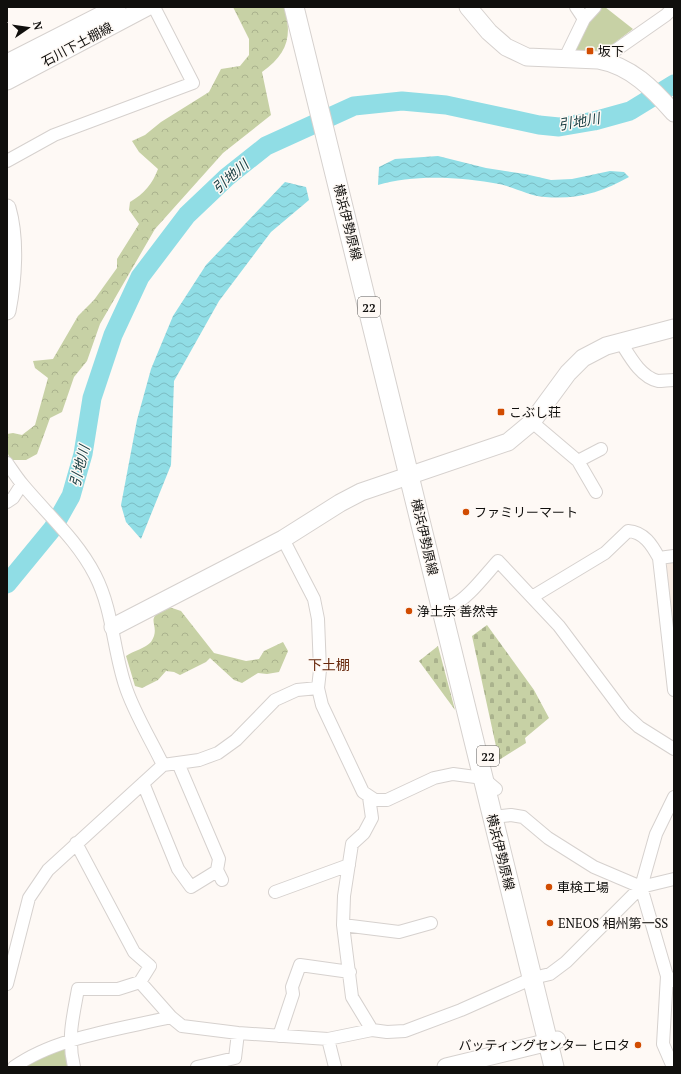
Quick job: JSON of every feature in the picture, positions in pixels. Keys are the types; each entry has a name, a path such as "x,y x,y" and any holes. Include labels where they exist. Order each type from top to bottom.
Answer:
{"main road":[{"name":"横浜伊勢原線","path":"294,7 322,98 537,977 553,1041 564,1067"},
{"name":"横浜伊勢原線","path":"306,7 322,98"},
{"name":"横浜伊勢原線","path":"414,473 451,606 490,784"},
{"name":"横浜伊勢原線","path":"553,1041 554,1067"}],"street":[{"name":"石川下土棚線","path":"7,64 117,7"},
{"name":"石川下土棚線","path":"7,81 147,7"},
{"path":"7,161 54,135 193,83 154,7"},
{"path":"468,7 489,32 506,47 527,57 565,58 609,62 621,67 646,82 671,109"},
{"path":"576,7 584,18"},
{"path":"565,58 584,18 595,7"},
{"path":"609,62 613,52 666,15 674,7"},
{"path":"7,208 12,258 12,287 7,311"},
{"path":"113,627 283,539 354,496 414,473 501,444 520,434 532,422 583,358 597,349 620,341 674,328"},
{"path":"620,341 634,364 648,377 658,380 674,380"},
{"path":"532,422 578,461 596,492"},
{"path":"578,461 601,449"},
{"path":"7,463 22,484 80,549 95,575 105,598 113,627 118,660 126,688 163,765"},
{"path":"7,502 13,498 22,484"},
{"path":"532,597 605,553 628,531 635,531 651,543 659,558 674,690"},
{"path":"283,539 314,599 318,619 320,670 318,688 322,705 359,786 369,797 374,800 387,800 434,778 453,774 490,784"},
{"path":"659,558 674,556"},
{"path":"451,606 464,600 469,592 498,562 559,626 625,714 639,727 674,748"},
{"path":"7,984 29,898 48,870 163,765 209,758 236,740 275,700 297,690 318,688"},
{"path":"143,783 178,869 191,887 220,875 219,860 178,763"},
{"path":"369,797 372,818 364,833 352,844 344,896 344,925 352,997 372,1030"},
{"path":"140,982 171,1017 182,1026 238,1033 328,1039 372,1030 387,1032 405,1031 461,1010 537,977 550,974 566,962 641,887 656,834 674,797"},
{"path":"498,816 518,815 523,817 548,838 594,867 641,887 674,879"},
{"path":"74,1067 69,1050 78,989 118,989 140,982 150,966 134,952 76,844"},
{"path":"275,892 349,865"},
{"path":"641,887 671,979 663,1044 673,1067"},
{"path":"344,925 399,932 431,923"},
{"path":"279,1036 300,965 350,972"},
{"path":"14,1067 34,1055 70,1041 171,1017"},
{"path":"197,1067 235,1058 238,1033"},
{"path":"328,1039 335,1067"},
{"path":"446,1067 553,1041"}],"shaded area":[{"path":"674,561 674,648 662,563"}],"green space":[{"path":"233,7 284,7 288,27 286,44 277,58 262,72 271,115 223,153 155,229 100,324 87,361 74,377 62,412 50,418 37,454 26,460 11,460 7,452 7,434 13,433 22,435 35,425 48,378 35,368 33,361 53,359 78,316 94,300 117,268 117,259 139,224 129,210 130,202 147,188 158,169 139,152 132,141 145,135 161,122 209,92 221,69 240,66 249,55 249,39"},
{"path":"594,7 605,7 633,29 617,41 608,53 573,51"},
{"path":"169,607 181,611 214,653 246,661 259,659 264,651 283,642 288,651 279,672 267,674 258,673 242,683 234,680 210,658 206,662 180,675 174,672 166,671 158,680 142,688 135,686 126,656 151,642 155,631 154,619 156,615 160,611"},
{"path":"487,625 534,690 549,718 525,738 526,743 499,760 472,636"},
{"path":"438,646 455,710 419,661"},
{"path":"65,1046 70,1067 18,1067"}],"water":[{"path":"438,156 486,168 551,180 572,179 610,171 624,172 629,177 609,187 589,194 557,198 534,195 499,184 454,178 407,179 378,185 379,167 395,159"},
{"path":"285,182 306,187 309,200 271,232 219,301 174,381 171,465 141,539 126,522 121,505 137,420 151,369 173,316 206,265"}],"waterway":[{"name":"引地川","path":"7,584 53,528 71,496 83,454 92,398 113,335 140,277 187,215 227,177 266,146 354,106 402,101 446,105 539,125 559,127 594,121 630,111 674,84"}],"place":[{"name":"坂下","path":"590,51"},
{"name":"こぶし荘","path":"501,412"},
{"name":"ファミリーマート","path":"466,512"},
{"name":"浄土宗 善然寺","path":"409,611"},
{"name":"車検工場","path":"549,887"},
{"name":"ENEOS 相州第一SS","path":"550,923"},
{"name":"バッティングセンター ヒロタ","path":"638,1045"}],"district":[{"name":"下土棚","path":"329,664"}]}
